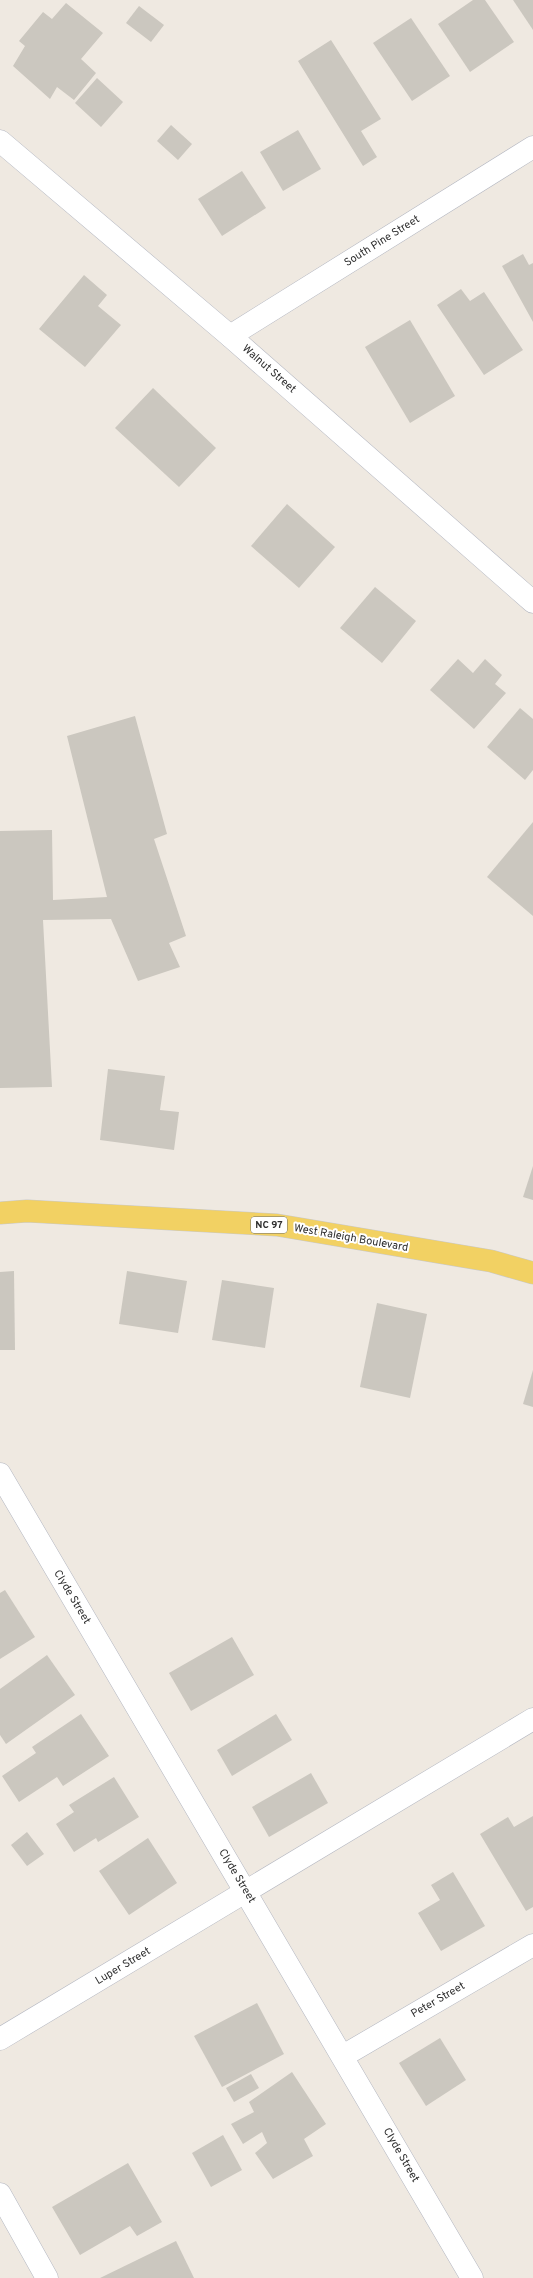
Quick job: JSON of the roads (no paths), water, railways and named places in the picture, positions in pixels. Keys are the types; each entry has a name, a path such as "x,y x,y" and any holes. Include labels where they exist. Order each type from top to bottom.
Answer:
{"main road":[{"name":"West Raleigh Boulevard","path":"0,1213 27,1211 277,1225 491,1261 533,1273"}],"street":[{"name":"Walnut Street","path":"0,141 230,336 533,602"},
{"name":"South Pine Street","path":"230,336 533,147"},
{"name":"Clyde Street","path":"0,1474 472,2278"},
{"name":"Luper Street","path":"0,2039 533,1719"},
{"name":"Peter Street","path":"343,2056 533,1945"},
{"path":"0,2194 47,2278"}]}
